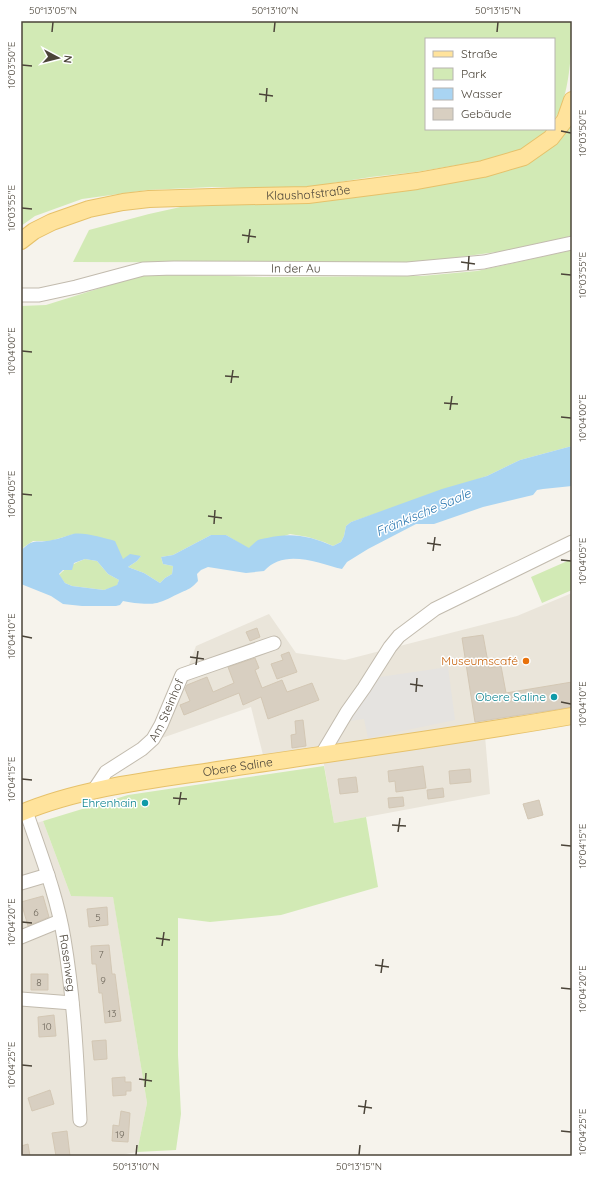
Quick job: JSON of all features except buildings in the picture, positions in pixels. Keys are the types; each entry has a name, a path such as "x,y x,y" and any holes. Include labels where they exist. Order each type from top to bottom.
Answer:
{"main road":[{"name":"Klaushofstraße","path":"21,241 34,231 52,222 105,205 123,202 212,197 308,195 417,181 483,169 524,157 551,138 565,120 572,100"},
{"name":"Obere Saline","path":"22,808 94,790 164,778 377,747 572,716"}],"street":[{"name":"In der Au","path":"21,295 39,295 76,287 143,269 407,269 484,262 572,243"},
{"path":"322,754 346,712 399,636 435,609 572,542"},
{"name":"Am Steinhof","path":"94,790 106,772 142,749 154,739 161,726 182,675 274,642"},
{"name":"Rasenweg","path":"22,808 48,875 64,938 72,1003 80,1120"},
{"path":"21,883 48,875"},
{"path":"22,933 60,921"},
{"path":"21,999 72,1003"}],"shaded area":[{"path":"572,593 572,721 485,736 490,794 334,823 321,747 263,755 251,707 162,738 196,646 269,614 296,653 345,660 517,616"},
{"path":"448,667 455,720 368,738 364,719 349,721 373,678"},
{"path":"43,821 71,896 113,896 147,1103 137,1152 115,1156 21,1156 21,828"}],"green space":[{"path":"21,21 572,21 571,58 567,86 564,99 555,118 555,38 425,38 425,130 546,130 520,150 481,161 416,172 371,177 308,187 212,187 148,190 82,199 35,216 21,226"},
{"path":"572,114 572,236 504,251 415,263 73,262 89,230 149,214 212,200 526,161"},
{"path":"572,250 572,446 520,460 487,476 351,522 346,526 341,542 333,546 308,537 290,534 249,549 226,535 211,535 173,555 161,557 163,564 173,566 172,574 160,583 144,573 128,567 137,561 141,556 123,559 74,534 50,541 33,541 21,551 21,306 46,305 142,275 157,274 263,277 422,276 477,271"},
{"path":"85,559 97,561 108,574 119,580 117,586 104,590 72,586 65,583 59,575 71,566"},
{"path":"572,559 572,590 542,603 531,577"},
{"path":"324,766 334,823 366,817 378,887 281,915 210,922 178,918 178,1055 181,1114 176,1150 137,1152 147,1103 113,897 71,896 43,821 128,795"}],"water":[{"name":"Fränkische Saale","path":"572,446 572,486 537,490 533,495 483,507 434,524 416,524 368,549 347,562 342,569 302,559 281,560 272,564 264,571 246,573 208,567 201,570 197,574 198,581 192,587 163,601 149,604 123,601 120,605 116,606 82,606 63,604 51,596 21,584 21,551 25,547 32,542 55,540 73,534 100,537 115,541 123,559 130,554 141,556 137,561 128,567 144,573 160,583 172,574 173,566 163,564 161,557 173,555 211,535 226,535 249,548 258,540 284,535 309,537 333,546 341,542 346,526 351,522 442,489 487,476 520,460","holes":["85,559 97,561 108,574 119,580 117,585 104,590 72,586 65,583 59,574 63,570 72,570 74,563"]}],"place":[{"name":"Museumscafé","path":"526,661"},
{"name":"Obere Saline","path":"554,697"},
{"name":"Ehrenhain","path":"145,803"}]}
